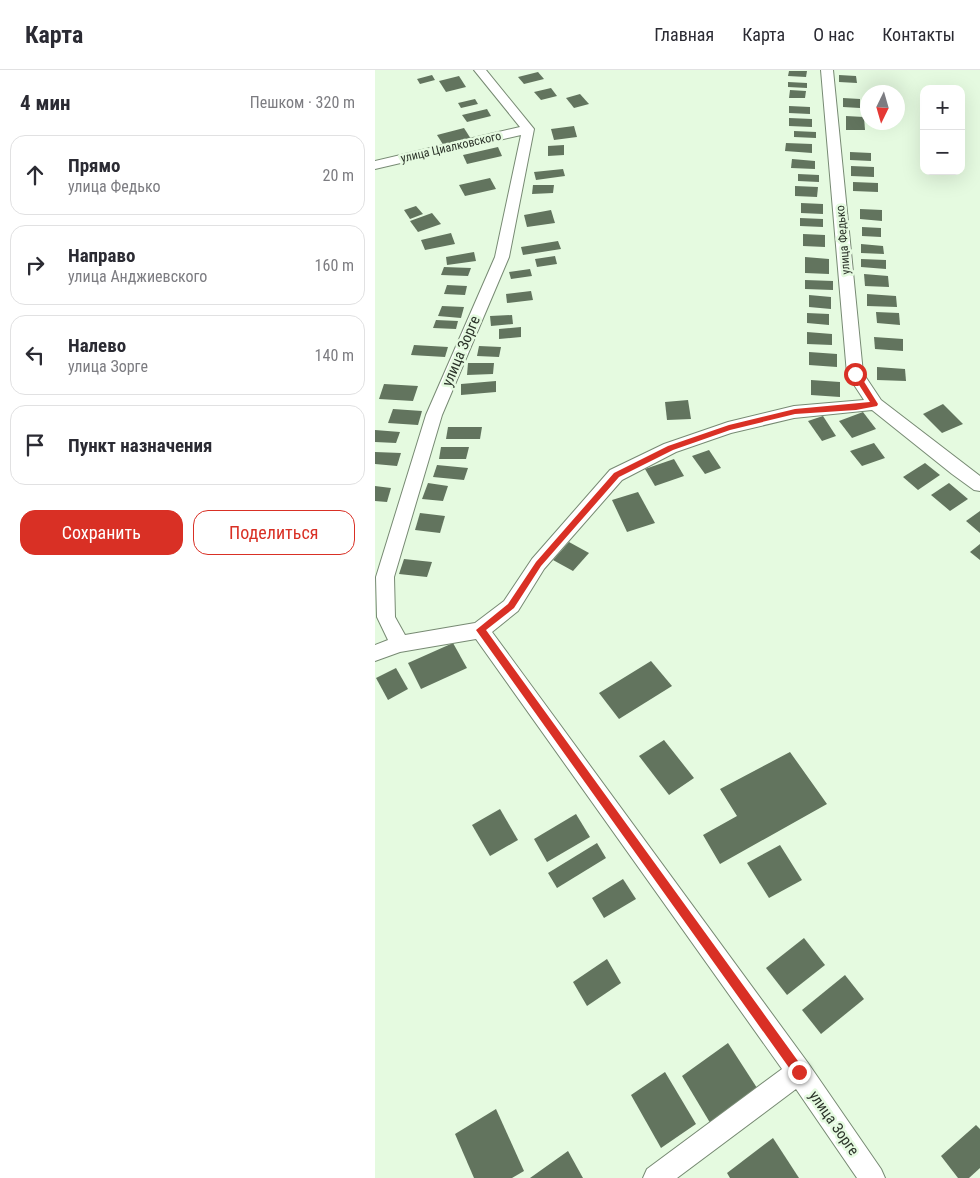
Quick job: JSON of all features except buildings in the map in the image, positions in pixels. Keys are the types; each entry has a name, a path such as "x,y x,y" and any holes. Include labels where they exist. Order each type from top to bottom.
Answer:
{"street":[{"path":"480,70 528,129"},
{"name":"улица Федько","path":"827,70 855,374 875,404 958,470 980,485"},
{"name":"улица Циалковского","path":"375,165 528,129"},
{"name":"улица Зорге","path":"400,644 386,617 385,577 434,415 502,257 528,129"},
{"path":"375,653 400,644 480,630 511,606 538,564 616,475 670,448 729,428 795,412 875,404"},
{"name":"улица Зорге","path":"480,630 799,1072 872,1178"},
{"path":"656,1178 799,1072"}],"route":[{"path":"799,1072 480,630 511,606 538,564 616,475 670,448 729,428 795,412 875,404 855,374"}]}
